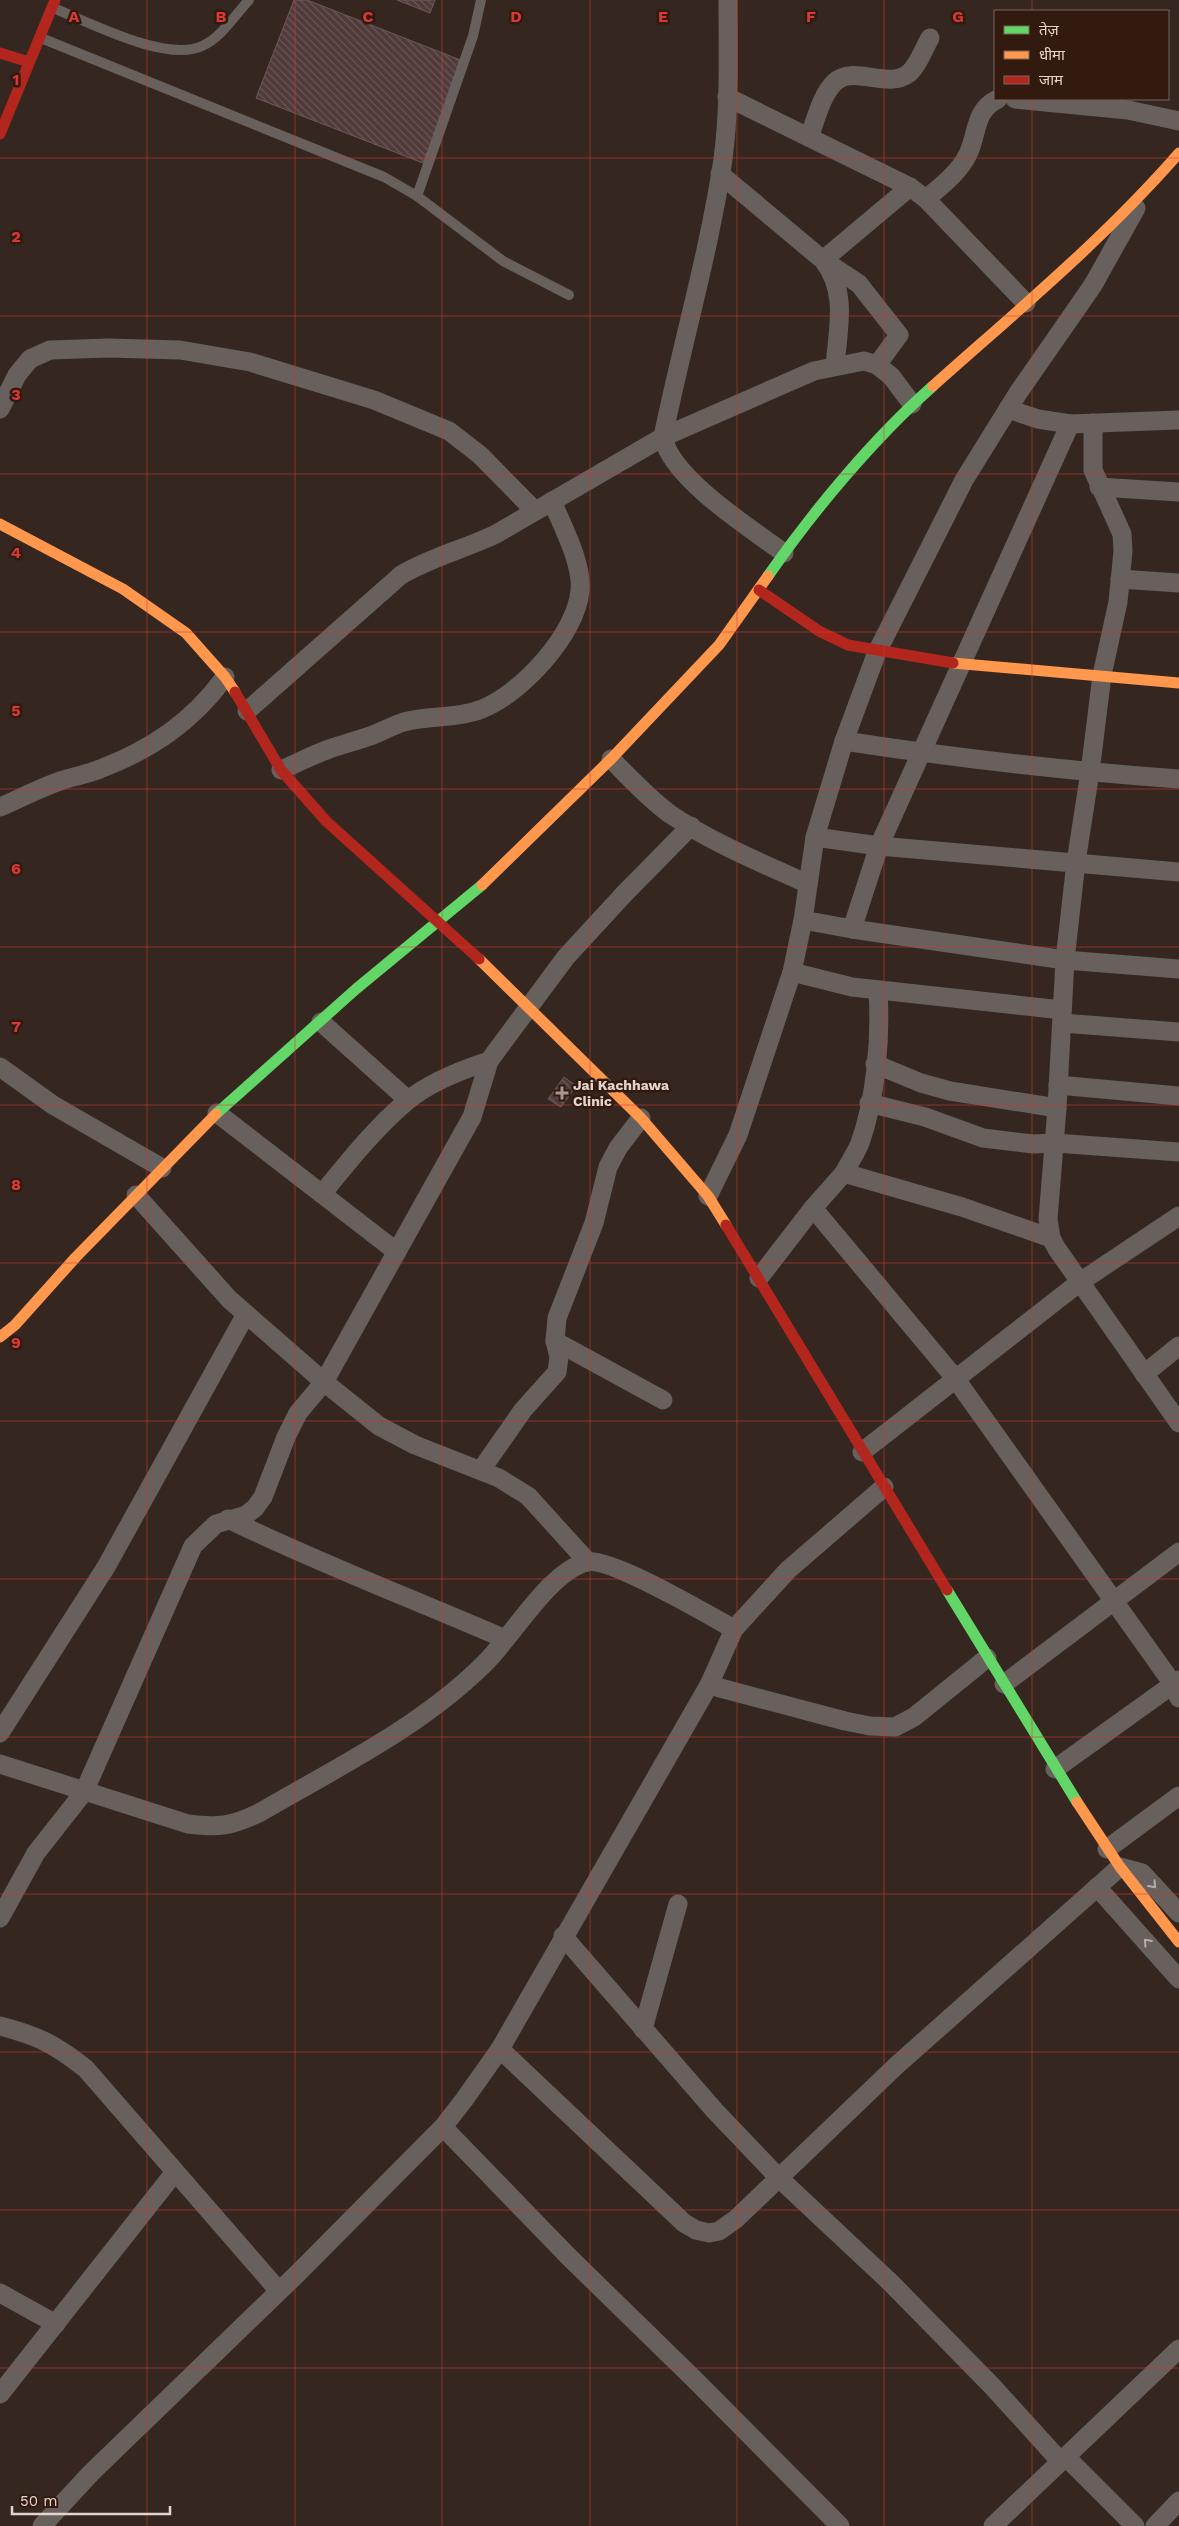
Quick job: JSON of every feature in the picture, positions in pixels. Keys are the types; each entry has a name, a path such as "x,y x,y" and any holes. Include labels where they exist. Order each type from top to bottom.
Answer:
{"street":[{"path":"728,0 727,97 720,174 694,309 680,357 663,437 665,448 673,460 692,480 716,502 784,553"},
{"path":"0,134 53,4"},
{"path":"809,137 828,91 835,81 847,75 900,79 910,72 930,38"},
{"path":"0,53 29,62"},
{"path":"727,97 910,187 926,199 1026,303"},
{"path":"926,199 956,173 968,154 978,122 987,104 996,100"},
{"path":"1025,100 1128,110 1179,121"},
{"path":"0,1337 15,1325 136,1195 217,1113 356,989 478,889 611,759 719,645 784,553 863,457 912,404 1026,303 1144,193 1179,153"},
{"path":"720,174 823,260 859,284 899,335 877,366"},
{"path":"823,260 910,187"},
{"path":"708,1196 738,1135 792,972 803,920 815,837 844,741 877,652 964,480 1008,409 1093,285 1144,193"},
{"path":"823,260 834,273 840,292 835,366"},
{"path":"0,409 17,374 30,359 50,350 108,348 180,350 241,360 374,400 449,431 480,455 535,510"},
{"path":"248,711 401,575 418,564 471,546 663,437 814,371 864,361 877,366 890,376 912,404"},
{"path":"1008,409 1038,419 1070,424 1179,420"},
{"path":"1093,423 1093,470 1122,534 1120,579 1118,602 1102,675 1076,862 1065,960 1058,1108 1048,1219 1051,1238 1179,1423"},
{"path":"852,929 879,846 1070,424"},
{"path":"1100,487 1179,492"},
{"path":"281,770 328,749 402,723 421,718 455,716 482,709 503,699 533,672 566,632 575,614 581,590 579,569 552,501"},
{"path":"0,524 122,589 186,633 225,678 248,711 281,770 326,821 440,922 528,1005 642,1118 708,1196 760,1278 862,1452 1055,1769 1120,1867 1179,1942"},
{"path":"1120,579 1179,583"},
{"path":"759,590 819,631 848,645 877,652 961,664 1179,683"},
{"path":"0,808 62,780 101,769 182,726 198,712 225,678"},
{"path":"844,741 920,753 1090,772 1179,779"},
{"path":"611,759 642,791 691,826 808,884"},
{"path":"0,1918 36,1853 84,1792 193,1546 216,1524 246,1515 259,1502 298,1413 324,1382 472,1117 489,1061 528,1005 566,957 618,900 691,826"},
{"path":"815,837 879,846 1179,872"},
{"path":"803,920 852,929 1065,960 1179,969"},
{"path":"792,972 826,982 878,991 1179,1032"},
{"path":"760,1278 813,1208 844,1173 859,1144 869,1103 880,1024 878,991"},
{"path":"321,1022 408,1100"},
{"path":"322,1194 362,1145 408,1100 441,1080 489,1061"},
{"path":"875,1064 921,1083 950,1091 1058,1108"},
{"path":"0,1067 53,1105 162,1168"},
{"path":"1058,1085 1179,1096"},
{"path":"869,1103 925,1117 983,1138 1033,1144 1055,1143 1179,1152"},
{"path":"217,1113 397,1252"},
{"path":"481,1470 523,1410 557,1372 559,1357 555,1341 557,1318 594,1223 608,1167 618,1148 642,1118"},
{"path":"844,1173 962,1207 1051,1238"},
{"path":"136,1195 246,1314 324,1382 379,1426 415,1445 499,1478 528,1496 588,1562"},
{"path":"813,1208 955,1378 1177,1688 1055,1769"},
{"path":"862,1452 1080,1282 1179,1216"},
{"path":"0,1733 106,1567 246,1314"},
{"path":"555,1341 663,1400"},
{"path":"1144,1374 1179,1346"},
{"path":"42,2526 91,2473 279,2292 443,2127 500,2049 708,1685 734,1629 788,1570 884,1487"},
{"path":"228,1519 288,1549 380,1585 505,1639"},
{"path":"1004,1684 1179,1552"},
{"path":"0,1764 188,1824 215,1828 259,1813 401,1730 448,1699 485,1664 554,1584 571,1569 588,1562 613,1567 734,1629"},
{"path":"708,1685 870,1726 895,1727 914,1717 987,1658"},
{"path":"1108,1849 1179,1796"},
{"path":"500,2049 684,2223 696,2230 708,2233 720,2231 780,2179 897,2065 1120,1867"},
{"path":"1120,1867 1142,1873 1179,1913"},
{"path":"1098,1887 1179,1979"},
{"path":"643,2029 678,1904"},
{"path":"563,1936 715,2111 780,2179 891,2283 1063,2460 1135,2526"},
{"path":"0,2026 34,2035 51,2043 86,2068 279,2292"},
{"path":"443,2127 570,2257 840,2526"},
{"path":"0,2394 176,2172"},
{"path":"0,2293 56,2324"},
{"path":"993,2526 1179,2349"},
{"path":"1155,2526 1179,2501"}],"lane":[{"path":"53,4 164,50 190,51 204,46 214,38 248,0"},
{"path":"417,196 473,36 481,0"},
{"path":"40,37 384,177 417,196 503,261 569,295"}],"building":[{"path":"294,0 307,0 463,61 423,163 256,98"},
{"path":"397,0 435,0 430,13"},
{"path":"564,1077 576,1086 561,1107 548,1099"}],"traffic: fast":[{"path":"768,576 804,526 845,476 889,428 933,386"},
{"path":"216,1114 356,989 482,885"},
{"path":"947,1590 1077,1802"}],"traffic: slow":[{"path":"933,386 1091,244 1179,153"},
{"path":"0,524 123,589 186,633 225,677 235,692"},
{"path":"482,885 611,759 719,645 768,576"},
{"path":"953,663 1179,683"},
{"path":"479,959 641,1118 708,1196 726,1225"},
{"path":"0,1337 15,1325 76,1257 216,1114"},
{"path":"1077,1802 1120,1867 1179,1942"}],"traffic: jam":[{"path":"0,134 55,0"},
{"path":"0,53 29,62"},
{"path":"759,590 819,631 848,645 953,663"},
{"path":"235,692 281,770 326,821 479,959"},
{"path":"726,1225 947,1590"}],"place":[{"name":"Jai Kachhawa Clinic","path":"562,1093"}]}
